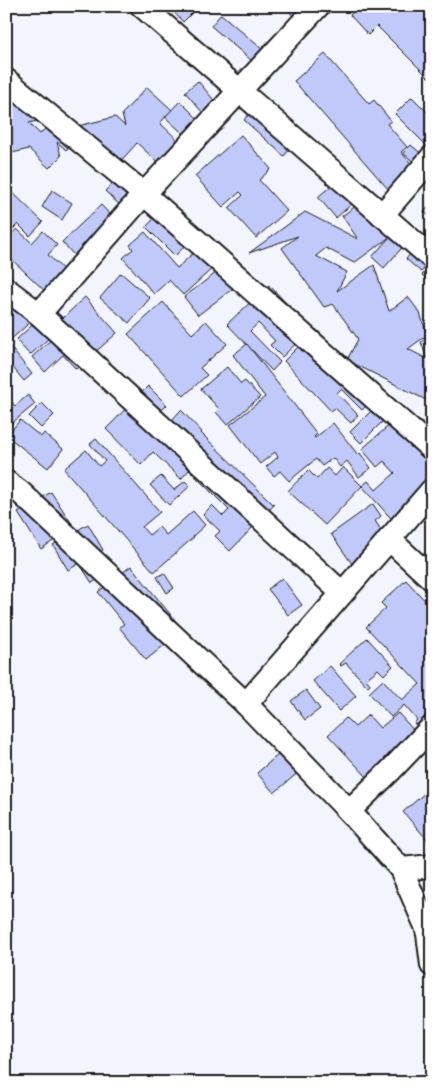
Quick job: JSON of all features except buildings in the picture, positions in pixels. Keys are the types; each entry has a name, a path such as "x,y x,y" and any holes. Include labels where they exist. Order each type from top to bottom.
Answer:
{"street":[{"path":"142,6 432,258"},
{"path":"39,314 144,194 318,6"},
{"path":"6,80 144,194 432,449"},
{"path":"382,215 432,157"},
{"path":"6,289 39,314 342,593"},
{"path":"6,482 20,492 246,704 349,811 401,869 428,934 432,965"},
{"path":"246,704 432,490"},
{"path":"389,539 432,579"},
{"path":"349,811 432,727"},
{"path":"401,869 432,866"}]}
